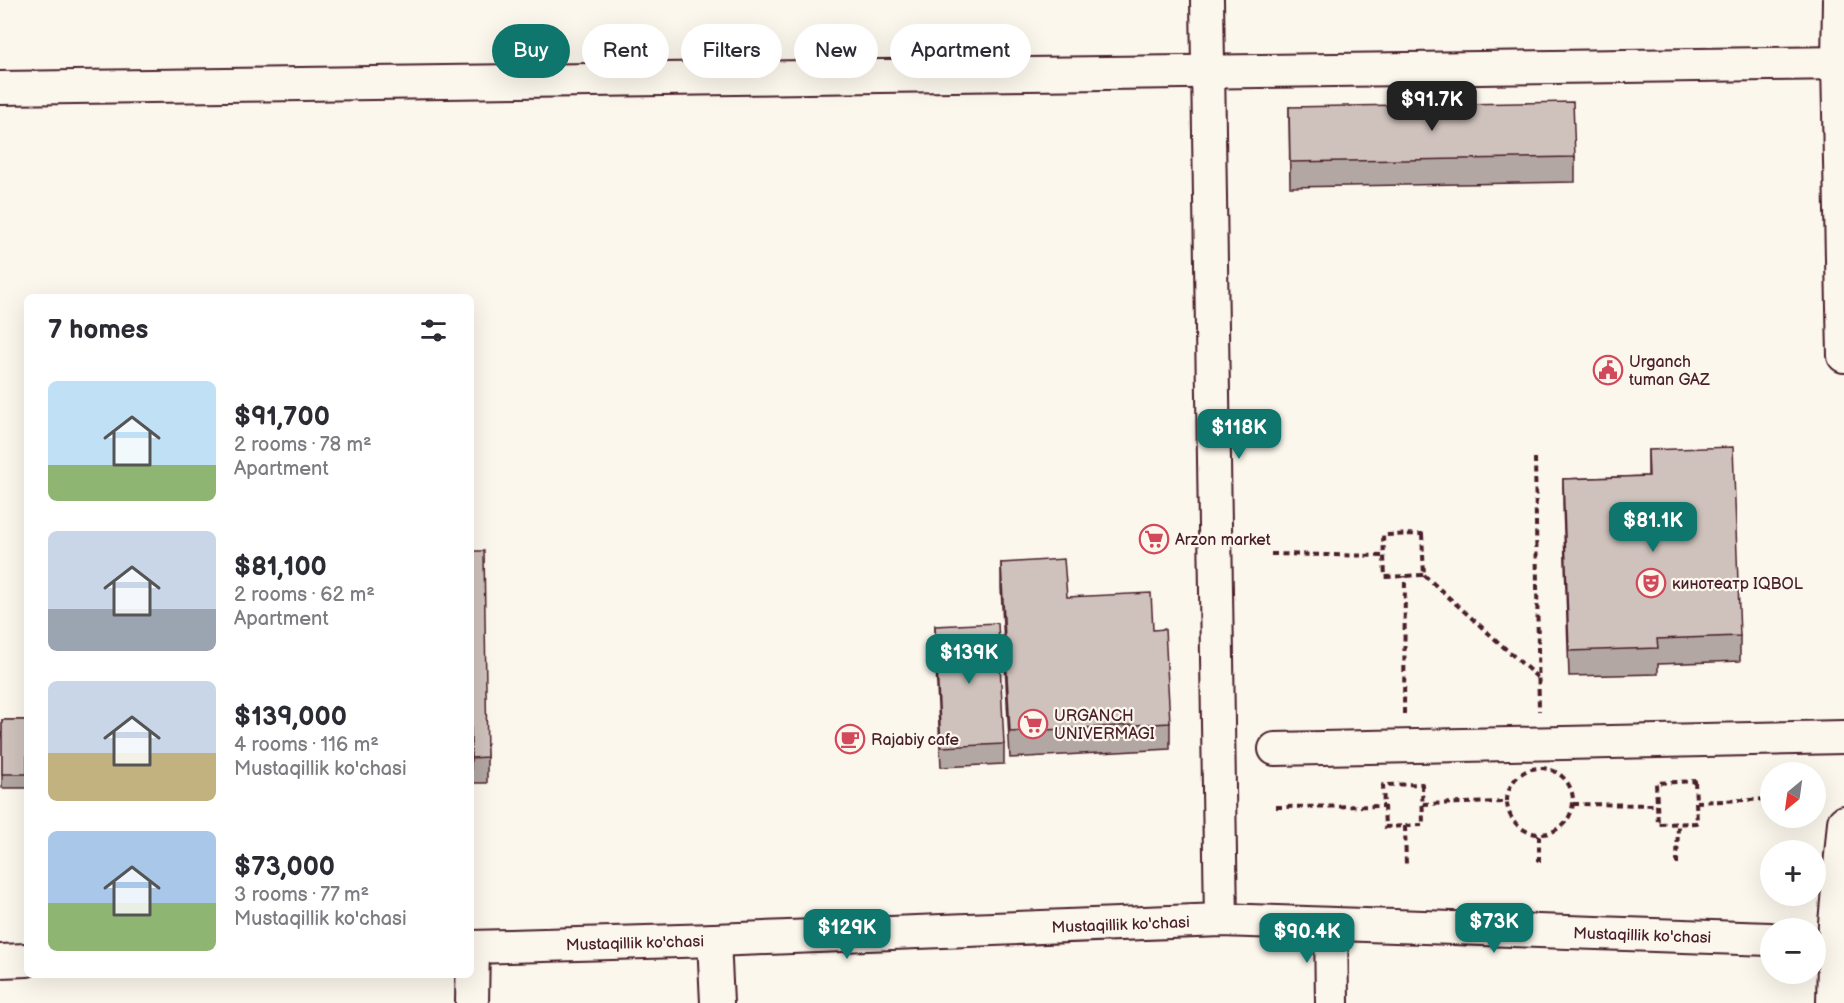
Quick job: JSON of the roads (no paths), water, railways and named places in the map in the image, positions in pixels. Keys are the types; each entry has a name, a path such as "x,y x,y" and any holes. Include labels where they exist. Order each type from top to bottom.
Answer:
{"street":[{"path":"1208,0 1221,920"},
{"path":"1839,0 1844,356"},
{"path":"0,88 1841,63"},
{"path":"1275,749 1404,747 1540,756 1844,737"},
{"path":"1833,1003 1834,943 1844,822"},
{"name":"Mustaqillik ko'chasi","path":"474,947 1221,920 1760,939"},
{"path":"1331,924 1332,1003"},
{"path":"714,940 717,1003"},
{"path":"0,961 24,960"},
{"path":"472,978 472,1003"}],"place":[{"name":"Urganch tuman GAZ","path":"1608,370"},
{"name":"Arzon market","path":"1154,539"},
{"name":"кинотеатр IQBOL","path":"1651,583"},
{"name":"URGANCH UNIVERMAGI","path":"1033,724"},
{"name":"Rajabiy cafe","path":"850,739"}]}
